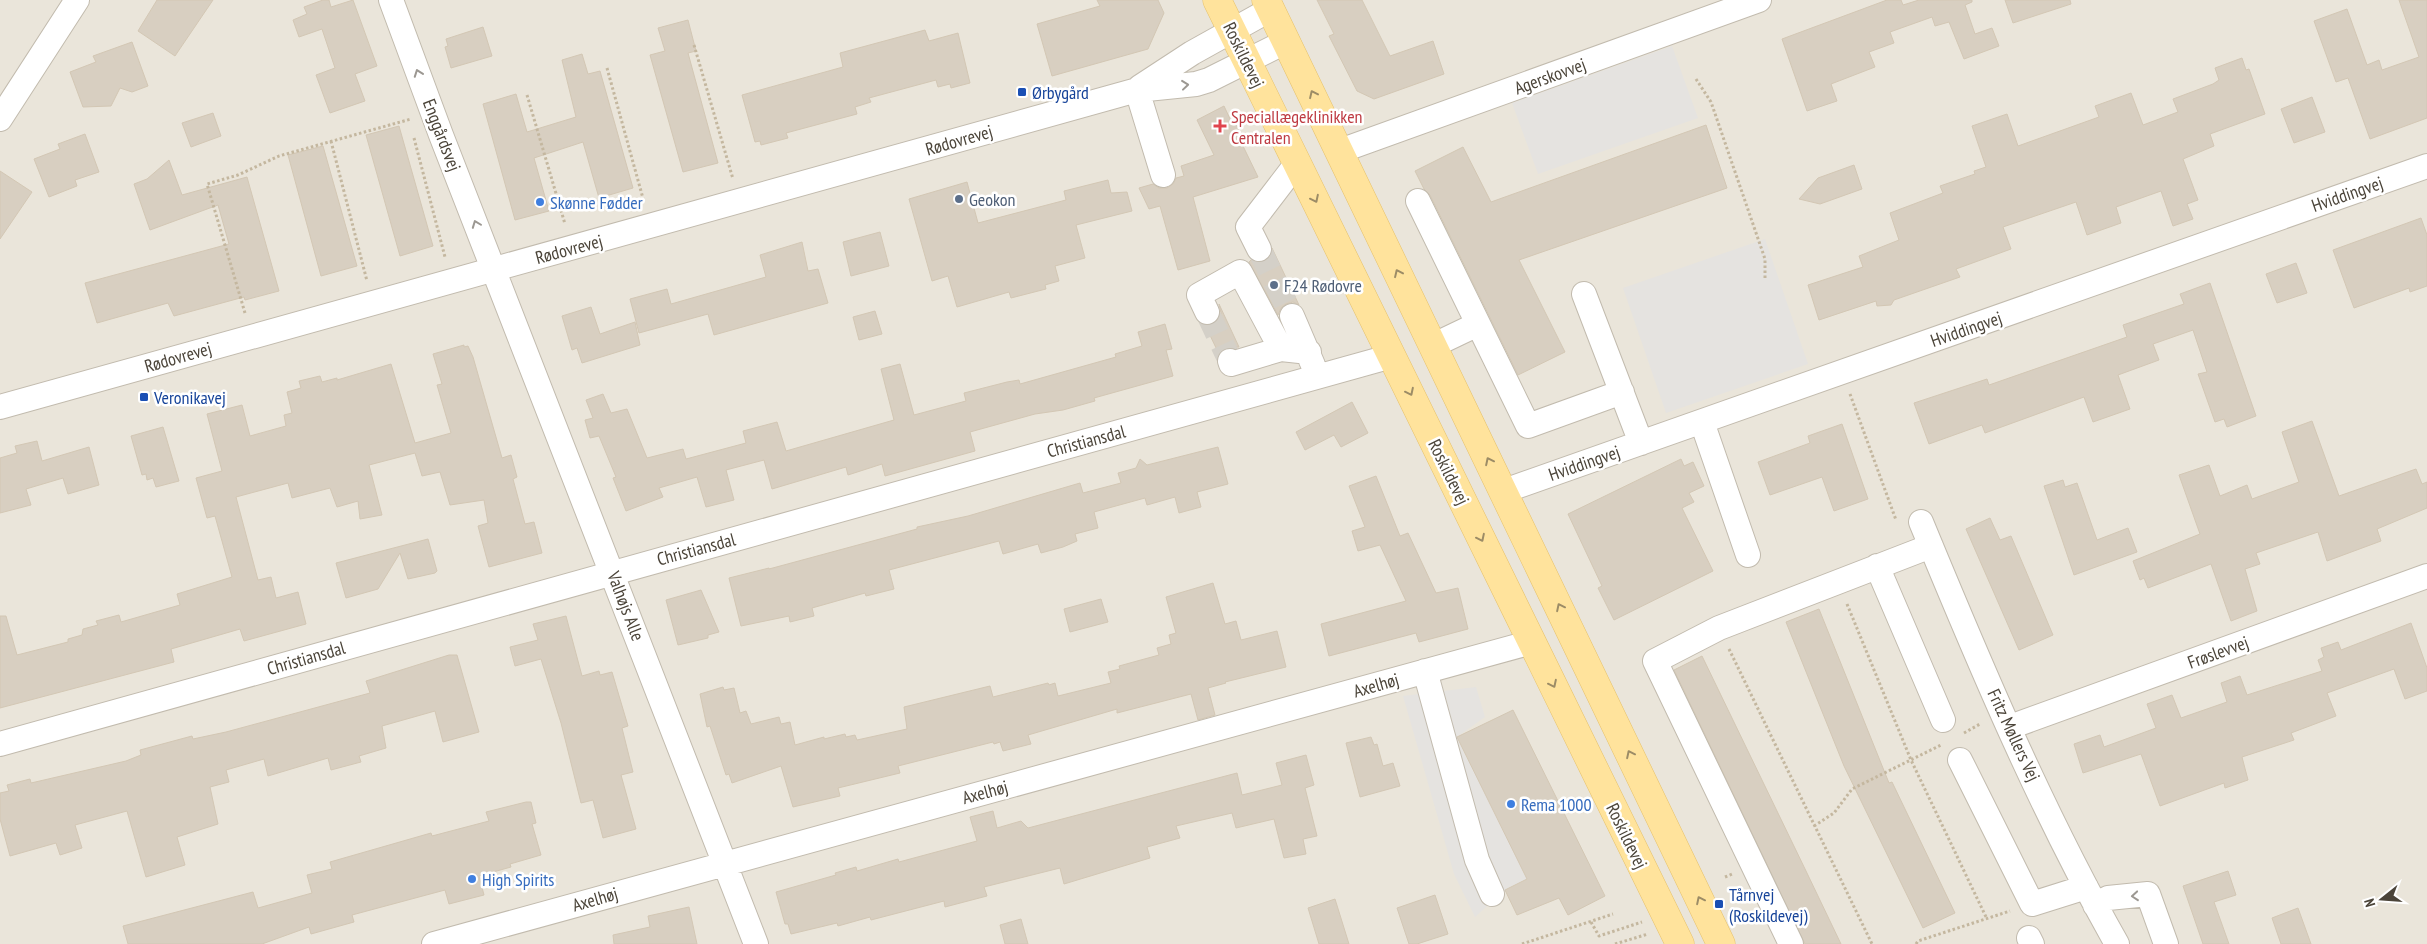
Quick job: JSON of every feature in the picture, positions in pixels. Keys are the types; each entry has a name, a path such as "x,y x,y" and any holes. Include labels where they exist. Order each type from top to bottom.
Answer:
{"main road":[{"name":"Roskildevej","path":"1217,0 1677,939"},
{"path":"1268,5 1721,944"}],"street":[{"path":"0,119 77,0"},
{"name":"Enggårdsvej","path":"391,0 494,270"},
{"name":"Agerskovvej","path":"1340,151 1759,0"},
{"name":"Rødovrevej","path":"1137,90 1192,53 1232,31 1268,5"},
{"name":"Rødovrevej","path":"0,407 1137,90 1196,84 1287,41"},
{"path":"1137,90 1163,175"},
{"path":"1281,349 1240,272 1248,227 1297,163"},
{"name":"Hviddingvej","path":"1504,491 2427,166"},
{"path":"1418,202 1528,426 1622,392"},
{"path":"1248,227 1259,249"},
{"name":"Valhøjs Alle","path":"494,270 756,944"},
{"path":"1207,312 1199,295 1240,272"},
{"path":"1584,294 1641,443"},
{"path":"1292,316 1309,352 1318,377"},
{"path":"1432,346 1478,324"},
{"path":"1230,361 1232,364 1281,349 1309,352"},
{"name":"Christiansdal","path":"0,744 1392,356"},
{"path":"1702,422 1748,555"},
{"name":"Fritz Møllers Vej","path":"1921,522 1998,702 2090,896 2117,944"},
{"path":"1792,944 1655,661 1719,628 1931,546"},
{"path":"1877,566 1951,728"},
{"name":"Frøslevvej","path":"2010,727 2427,576"},
{"name":"Axelhøj","path":"438,944 725,863 1532,642"},
{"path":"1425,671 1477,860 1492,894"},
{"path":"1952,752 2032,904 2090,896 2108,898 2148,894 2166,944"}],"path":[{"path":"694,45 739,202"},
{"path":"607,68 650,226"},
{"path":"1696,79 1711,102 1764,259 1765,279"},
{"path":"527,95 571,248"},
{"path":"252,337 207,184 238,175 279,156 433,113"},
{"path":"409,120 452,281"},
{"path":"331,142 373,303"},
{"path":"1842,372 1900,530 1921,522"},
{"path":"1838,582 1911,760 1987,918"},
{"path":"1719,628 1872,944"},
{"path":"1951,728 1980,725 1998,702"},
{"path":"1814,826 1834,813 1852,789 1911,760 1952,752"},
{"path":"1916,944 1918,941 2032,904"},
{"path":"1522,944 1613,914"},
{"path":"1591,922 1599,936 1626,928"},
{"path":"1615,944 1677,939"}],"shaded area":[{"path":"0,0 2427,0 2427,944 0,944"},
{"path":"1672,46 1698,118 1538,174 1512,103"},
{"path":"1765,239 1808,364 1666,413 1623,288"},
{"path":"1476,687 1485,717 1457,737 1527,879 1505,890 1475,917 1454,874 1403,696"}],"building":[{"path":"157,0 213,0 175,56 138,31"},
{"path":"323,0 329,0 331,7 353,0 377,66 355,74 365,101 330,113 316,75 335,68 322,29 299,37 293,20 307,14 304,7"},
{"path":"1097,0 1158,0 1164,13 1148,49 1052,76 1037,24 1100,6"},
{"path":"1317,0 1362,0 1390,56 1433,41 1444,74 1374,99 1357,91 1329,36 1334,34"},
{"path":"1887,0 1901,0 1903,5 1919,0 1972,0 1972,2 1965,5 1975,34 1992,28 1999,46 1964,59 1949,22 1935,26 1932,17 1890,32 1894,43 1869,52 1875,67 1831,84 1837,101 1807,111 1782,39"},
{"path":"2005,0 2070,0 2071,4 2013,23"},
{"path":"2399,0 2427,0 2427,118 2370,139 2348,78 2336,82 2314,21 2347,9 2367,65 2379,60 2382,70 2419,57"},
{"path":"688,20 696,51 688,53 718,163 683,172 650,55 665,51 658,28"},
{"path":"483,27 492,56 451,68 445,47 448,46 446,39"},
{"path":"925,30 929,41 958,33 970,83 951,88 950,84 938,87 936,80 869,98 871,102 855,107 857,114 786,133 788,138 761,145 760,141 755,142 742,95 843,67 840,53"},
{"path":"132,42 148,86 132,92 120,88 111,106 83,107 70,72 96,62 93,56"},
{"path":"582,54 588,74 600,71 633,188 599,198 583,142 534,158 549,211 515,220 483,104 516,94 527,132 576,117 562,60"},
{"path":"2242,58 2246,70 2249,69 2265,114 2210,134 2214,146 2183,159 2198,200 2187,204 2193,219 2173,226 2161,191 2116,207 2121,223 2087,235 2076,202 2003,227 2011,249 1956,269 1960,277 1894,300 1891,305 1877,306 1876,301 1819,320 1808,285 1863,267 1859,256 1899,240 1890,213 1943,193 1940,186 1975,174 1974,171 1986,167 1972,126 2007,114 2018,146 2099,117 2095,106 2131,93 2143,125 2178,112 2173,99 2213,84 2219,80 2215,68"},
{"path":"2312,97 2325,132 2294,143 2281,109"},
{"path":"1224,106 1231,121 1234,120 1246,144 1243,146 1258,177 1193,197 1210,261 1178,270 1160,206 1149,209 1139,188 1153,184 1159,188 1167,188 1173,184 1176,178 1184,176 1181,166 1214,155 1197,120"},
{"path":"213,113 221,136 191,147 182,123"},
{"path":"1706,125 1727,188 1519,260 1565,352 1518,375 1430,195 1424,189 1415,171 1463,147 1491,202"},
{"path":"399,126 433,246 400,256 366,135"},
{"path":"85,134 99,172 75,180 77,186 49,197 34,159 60,149 58,144"},
{"path":"323,146 357,266 321,276 288,155"},
{"path":"169,160 182,195 247,177 279,291 245,300 244,297 174,316 168,303 97,323 85,283 229,244 218,205 150,230 134,184 147,179"},
{"path":"1854,165 1862,189 1820,204 1799,199 1818,178"},
{"path":"0,171 32,192 0,239"},
{"path":"1108,180 1111,193 1127,192 1132,211 1076,225 1085,258 1055,266 1059,281 1045,285 1046,289 1011,298 1009,292 957,307 948,276 932,281 909,199 967,182 978,223 1066,200 1064,191"},
{"path":"2421,218 2427,235 2427,286 2410,292 2409,288 2354,308 2333,250"},
{"path":"880,232 889,266 851,276 843,242"},
{"path":"802,242 808,271 818,269 828,303 714,335 708,314 639,333 630,299 667,289 671,304 766,277 760,255"},
{"path":"1272,248 1299,305 1293,302 1286,304 1281,308 1278,315 1249,262 1251,260 1258,263 1266,261 1271,256"},
{"path":"2296,263 2307,293 2277,303 2266,274"},
{"path":"2210,283 2256,416 2227,427 2224,419 2215,422 2198,374 2207,372 2193,330 2153,344 2159,360 2118,375 2130,409 2093,422 2084,397 1985,433 1982,425 1929,444 1914,403 1987,379 1989,385 2127,337 2123,325 2184,304 2180,294"},
{"path":"1219,304 1239,347 1226,348 1219,354 1205,325 1212,325 1219,319 1221,313"},
{"path":"591,307 600,334 635,322 640,345 582,363 577,348 572,350 562,316"},
{"path":"875,311 882,334 859,340 853,317"},
{"path":"1165,324 1172,349 1166,350 1173,376 1094,398 1095,401 1063,410 1035,414 970,432 975,451 885,476 882,464 848,475 846,467 772,489 764,460 726,470 734,500 706,507 697,477 659,488 663,497 626,511 613,478 616,477 599,436 590,438 585,420 593,418 586,400 603,394 611,413 627,409 647,458 683,449 686,459 746,443 743,431 777,422 786,451 894,420 881,369 900,364 914,415 966,401 964,393 1019,380 1020,384 1116,357 1115,354 1142,346 1138,332"},
{"path":"464,345 464,347 468,346 473,357 502,458 511,455 517,477 513,479 525,524 534,522 542,553 489,567 478,526 488,523 484,500 450,505 440,472 422,476 415,453 369,465 382,515 360,519 358,501 337,507 330,488 292,498 288,483 236,497 258,580 271,577 276,598 298,592 306,624 244,641 240,629 171,649 174,662 0,708 0,616 6,616 17,655 68,642 68,639 82,635 83,629 98,625 96,621 119,615 121,622 180,605 177,594 232,577 215,516 207,518 196,478 222,471 207,414 242,405 250,436 286,426 284,415 292,413 287,392 301,388 299,381 320,376 322,382 337,378 337,380 391,364 415,443 451,433 437,385 442,384 433,354"},
{"path":"1352,402 1368,433 1341,447 1334,435 1305,450 1296,432"},
{"path":"2312,421 2339,496 2416,469 2422,484 2427,482 2427,508 2377,529 2381,541 2327,561 2318,532 2256,553 2260,564 2245,569 2257,611 2231,621 2211,564 2148,588 2144,578 2140,580 2133,561 2200,534 2179,475 2209,465 2220,496 2247,485 2252,499 2299,482 2282,432"},
{"path":"1842,424 1868,499 1834,511 1822,477 1770,495 1758,462 1810,443 1808,436"},
{"path":"163,427 179,481 156,487 153,478 147,480 146,474 142,475 131,436"},
{"path":"37,441 42,461 89,447 99,485 68,494 63,478 26,489 31,505 0,513 0,458 17,453 15,446"},
{"path":"1218,447 1228,484 1197,492 1201,507 1179,513 1175,497 1147,505 1145,498 1094,512 1098,528 1075,534 1077,541 1063,547 1041,553 1038,544 1003,554 999,541 889,570 894,589 866,596 865,593 812,608 814,616 790,622 789,616 741,626 729,578 917,529 917,527 968,516 1080,483 1083,493 1121,483 1118,473 1136,468 1140,459 1147,465"},
{"path":"1681,459 1684,466 1693,462 1704,486 1689,493 1694,502 1682,508 1713,571 1614,620 1598,588 1602,586 1568,514"},
{"path":"1376,476 1400,536 1408,533 1436,593 1458,588 1468,629 1419,642 1416,633 1329,656 1321,624 1406,601 1380,545 1358,551 1352,531 1365,527 1349,486"},
{"path":"2063,480 2065,487 2077,483 2097,540 2128,528 2137,552 2074,575 2044,486"},
{"path":"1990,518 2000,540 2011,536 2053,635 2019,650 1966,529"},
{"path":"428,539 437,571 435,573 408,579 400,553 378,589 346,598 336,563"},
{"path":"1213,583 1225,624 1236,621 1241,640 1277,631 1286,667 1208,688 1215,715 1198,720 1191,694 1117,713 1117,709 1028,735 1031,744 1003,751 1000,742 994,744 993,742 898,766 900,773 838,788 840,796 793,807 781,766 732,783 729,774 726,775 710,726 707,727 700,694 723,687 724,690 734,688 740,713 746,711 751,724 779,717 781,724 790,722 795,745 824,737 824,739 845,734 846,737 855,735 857,740 907,729 904,707 990,686 993,697 1048,683 1049,685 1055,683 1058,696 1111,683 1108,672 1120,669 1119,666 1159,655 1157,648 1171,644 1169,635 1176,633 1166,597"},
{"path":"701,590 719,632 708,635 708,638 678,645 666,600"},
{"path":"1101,599 1108,622 1070,632 1064,609"},
{"path":"1819,609 1889,783 1892,782 1955,913 1923,928 1844,766 1786,622"},
{"path":"566,616 582,676 599,671 600,675 612,672 628,726 622,728 633,772 621,775 636,829 603,838 593,800 581,803 561,723 541,659 515,666 510,647 538,640 533,624"},
{"path":"2411,623 2427,668 2427,691 2405,699 2394,669 2327,693 2336,716 2291,733 2294,740 2242,757 2248,780 2225,788 2224,783 2160,806 2141,754 2083,773 2074,744 2100,735 2104,747 2156,728 2147,704 2172,695 2181,718 2227,702 2221,683 2240,676 2247,695 2322,671 2318,660 2324,657 2321,648 2338,642 2341,650"},
{"path":"449,655 457,655 479,732 443,742 435,711 382,726 386,748 359,756 361,762 331,770 328,758 268,776 264,759 226,770 229,782 210,787 218,824 177,837 185,865 146,877 127,811 75,825 82,848 60,855 56,843 10,856 0,819 0,793 9,791 7,785 30,779 31,783 126,761 141,755 140,750 192,736 193,739 226,732 370,693 366,681"},
{"path":"1702,656 1841,944 1805,944 1674,670"},
{"path":"1513,710 1605,896 1568,915 1559,898 1517,915 1505,890 1527,879 1457,737"},
{"path":"1371,737 1374,745 1377,744 1383,766 1393,763 1400,786 1360,797 1346,743"},
{"path":"1306,755 1314,785 1305,788 1317,836 1303,839 1306,854 1284,858 1274,819 1236,828 1232,813 1176,826 1180,838 1147,847 1150,858 1064,884 1060,868 984,887 987,896 945,907 944,901 871,920 870,917 838,926 837,923 791,934 788,924 785,924 776,892 836,875 835,873 856,867 857,871 898,859 899,862 977,841 970,817 993,811 997,828 1021,821 1028,828 1237,773 1242,795 1282,785 1276,763"},
{"path":"531,802 536,823 532,824 541,855 510,864 511,867 479,876 484,895 449,904 445,890 352,915 354,922 311,934 309,927 262,944 128,944 123,926 253,892 258,908 312,893 307,875 332,869 330,862 431,833 432,836 489,821 486,812"},
{"path":"2228,871 2236,895 2214,902 2229,944 2203,944 2183,886"},
{"path":"1435,895 1448,934 1417,944 1409,944 1397,908"},
{"path":"1335,899 1349,944 1319,944 1308,908"},
{"path":"689,907 697,944 614,944 613,935 650,927 648,916"},
{"path":"2298,908 2311,944 2281,944 2272,918"},
{"path":"1021,919 1028,944 1005,944 1000,925"}],"tunnel":[{"path":"1259,249 1292,316"},
{"path":"1207,312 1230,361"}],"place":[{"name":"Ørbygård","path":"1022,92"},
{"name":"Speciallægeklinikken Centralen","path":"1220,126"},
{"name":"Geokon","path":"959,199"},
{"name":"Skønne Fødder","path":"540,202"},
{"name":"F24 Rødovre","path":"1274,285"},
{"name":"Veronikavej","path":"144,397"},
{"name":"Rema 1000","path":"1511,804"},
{"name":"High Spirits","path":"472,879"},
{"name":"Tårnvej (Roskildevej)","path":"1719,904"}]}
